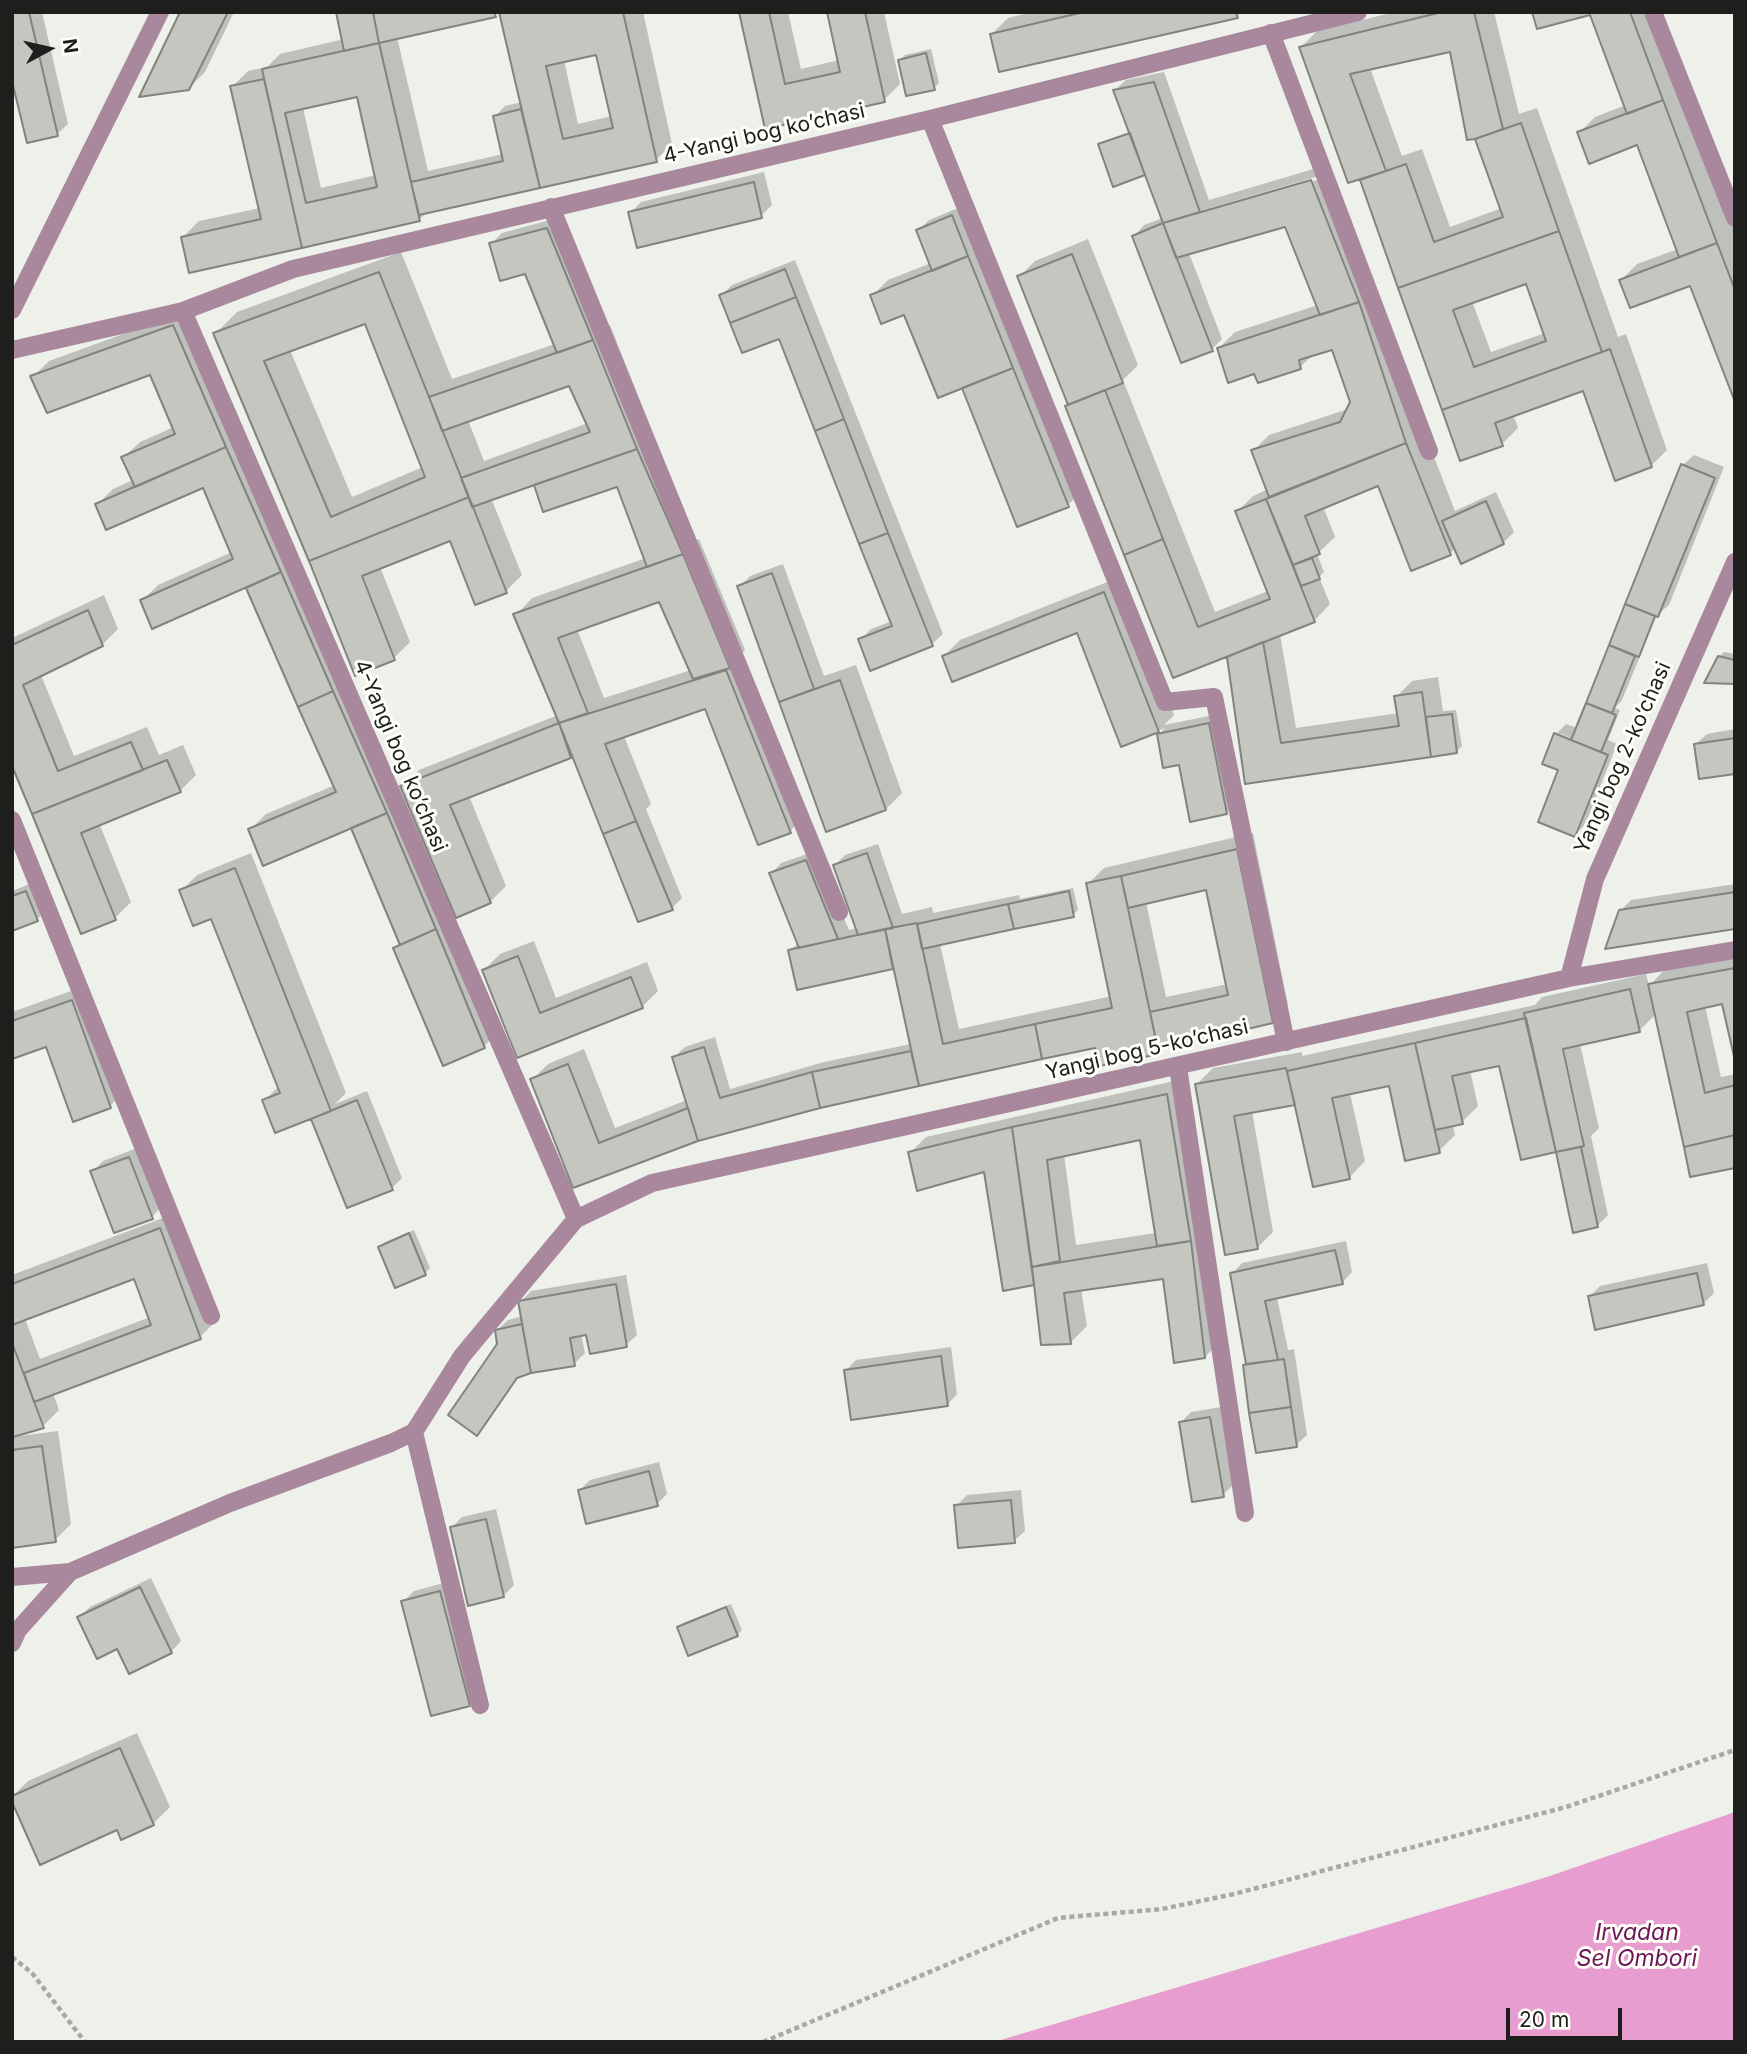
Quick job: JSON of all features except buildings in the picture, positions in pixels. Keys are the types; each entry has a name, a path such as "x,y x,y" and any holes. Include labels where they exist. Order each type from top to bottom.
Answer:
{"street":[{"path":"12,310 160,12"},
{"name":"4-Yangi bog koʼchasi","path":"12,350 183,311 293,269 930,119 1358,12"},
{"path":"1653,12 1735,218"},
{"path":"1271,33 1429,451"},
{"path":"930,119 1165,702 1214,697 1286,1042"},
{"path":"551,207 839,912"},
{"name":"4-Yangi bog koʼchasi","path":"183,311 576,1219"},
{"name":"Yangi bog 2-koʼchasi","path":"1569,978 1595,879 1735,562"},
{"path":"12,820 211,1316"},
{"name":"Yangi bog 5-koʼchasi","path":"576,1219 652,1183 1569,978 1735,950"},
{"path":"1178,1067 1245,1513"},
{"path":"12,1577 70,1572 230,1503 414,1432 462,1356 576,1219"},
{"path":"414,1432 480,1705"},
{"path":"12,1643 18,1630 70,1572"}],"path":[{"path":"763,2042 1058,1919 1162,1909 1234,1894 1566,1808 1735,1750"},
{"path":"12,1957 32,1973 85,2042"}],"water":[{"name":"Irvadan Sel Ombori","path":"1735,1812 1735,2042 994,2042 1547,1877"}]}
